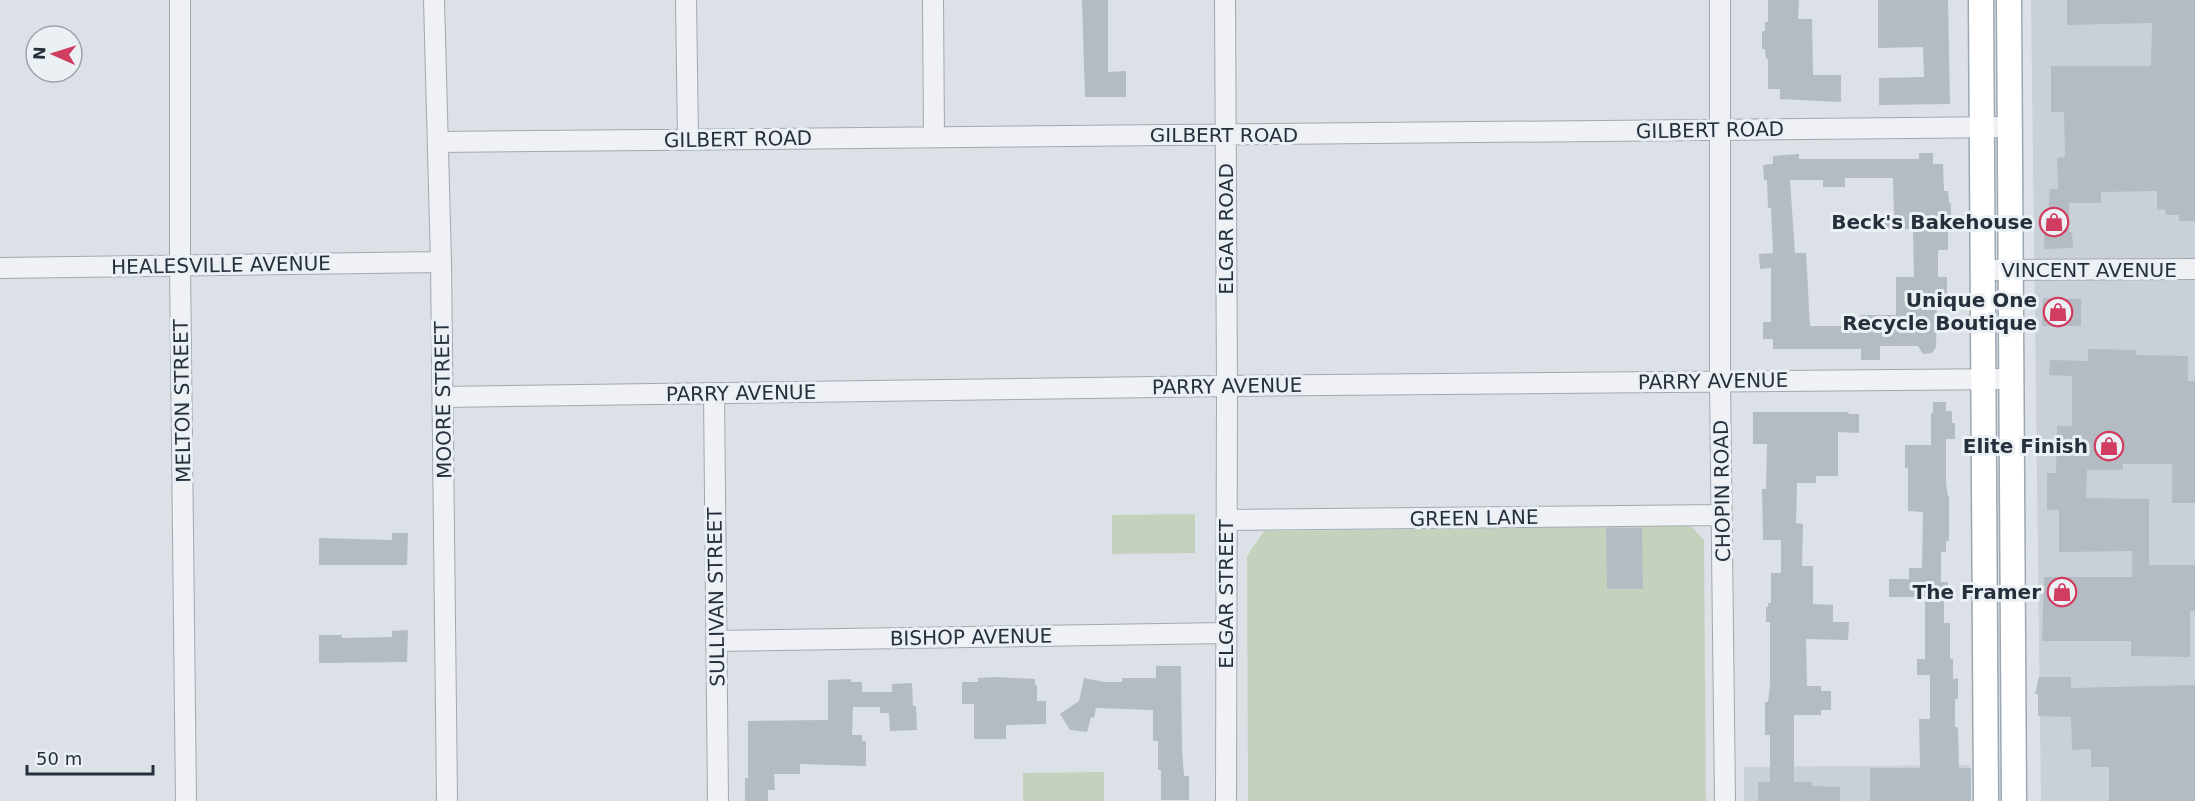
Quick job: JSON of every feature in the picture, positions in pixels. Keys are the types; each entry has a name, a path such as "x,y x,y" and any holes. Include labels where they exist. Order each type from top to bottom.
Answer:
{"main road":[{"path":"1981,0 1986,801"},
{"path":"2009,0 2015,796"}],"street":[{"name":"MELTON STREET","path":"180,0 180,266 186,801"},
{"name":"MOORE STREET","path":"434,0 441,262 447,801"},
{"path":"686,0 688,139"},
{"path":"933,0 934,137"},
{"name":"ELGAR ROAD","path":"1225,0 1227,386"},
{"name":"CHOPIN ROAD","path":"1720,0 1720,381 1725,801"},
{"name":"GILBERT ROAD","path":"438,142 2010,127"},
{"name":"HEALESVILLE AVENUE","path":"0,268 441,262"},
{"name":"VINCENT AVENUE","path":"1983,270 2195,269"},
{"name":"PARRY AVENUE","path":"443,397 1227,386 2012,379"},
{"name":"ELGAR STREET","path":"1226,801 1227,386"},
{"name":"SULLIVAN STREET","path":"714,393 718,801"},
{"name":"GREEN LANE","path":"1227,520 1722,515"},
{"name":"BISHOP AVENUE","path":"716,640 1226,633"}],"shaded area":[{"path":"2031,0 2195,0 2195,801 2041,801"},
{"path":"1969,765 1969,801 1744,801 1744,767"}],"green space":[{"path":"1195,514 1195,553 1112,554 1112,515"},
{"path":"1691,526 1704,540 1706,801 1248,801 1247,556 1264,531"},
{"path":"1104,772 1104,801 1023,801 1023,773"}],"building":[{"path":"1082,0 1108,0 1108,72 1126,71 1126,97 1085,97"},
{"path":"1768,0 1799,0 1798,19 1812,19 1813,75 1841,75 1841,102 1780,99 1780,89 1768,89 1768,59 1766,59 1765,49 1762,49 1762,31 1765,31 1765,22 1768,22"},
{"path":"1878,0 1948,0 1950,104 1879,105 1879,78 1924,77 1923,47 1878,48"},
{"path":"2067,0 2195,0 2195,221 2179,221 2179,215 2166,215 2165,209 2157,210 2157,191 2101,192 2101,203 2069,203 2069,232 2072,232 2073,248 2044,249 2044,212 2048,212 2050,189 2058,189 2057,158 2065,157 2064,112 2051,112 2051,66 2151,66 2152,23 2067,25"},
{"path":"1919,153 1933,153 1933,164 1943,164 1944,191 1948,191 1949,203 1951,203 1951,216 1948,216 1948,250 1938,250 1938,277 1947,277 1947,296 1937,296 1936,347 1932,353 1923,354 1918,346 1880,346 1880,360 1861,360 1861,349 1773,349 1773,339 1763,339 1763,322 1771,322 1771,268 1760,269 1759,254 1773,253 1771,208 1768,208 1767,180 1764,180 1763,165 1773,164 1773,156 1799,154 1799,159 1919,159","holes":["1845,178 1893,178 1894,217 1868,217 1868,229 1913,229 1914,277 1896,277 1896,315 1860,315 1860,326 1810,326 1806,253 1795,253 1790,180 1823,180 1823,187 1845,187"]},
{"path":"2043,298 2081,299 2081,326 2042,326"},
{"path":"2088,349 2136,350 2136,355 2188,356 2188,381 2195,381 2195,503 2172,503 2172,464 2123,464 2123,470 2087,470 2086,498 2149,499 2149,565 2195,565 2195,611 2190,611 2190,657 2131,656 2131,641 2042,641 2044,577 2132,577 2132,551 2059,552 2059,510 2047,510 2047,473 2056,473 2057,426 2072,426 2072,376 2049,375 2050,360 2088,361"},
{"path":"1933,402 1946,402 1946,411 1952,411 1952,423 1955,423 1955,439 1946,439 1949,541 1946,541 1946,552 1941,552 1941,582 1948,582 1948,597 1944,597 1944,623 1950,623 1950,659 1953,659 1953,679 1958,678 1955,727 1958,727 1959,768 1971,768 1971,801 1870,801 1870,768 1920,768 1919,719 1930,719 1930,675 1917,675 1917,659 1925,659 1925,597 1889,597 1889,579 1909,579 1909,568 1922,568 1923,512 1908,511 1908,468 1905,468 1905,445 1931,445"},
{"path":"1753,412 1859,414 1859,433 1838,432 1838,476 1816,476 1816,483 1797,483 1796,523 1803,524 1802,566 1813,566 1813,604 1833,605 1833,622 1849,622 1848,640 1806,639 1807,686 1821,686 1821,691 1831,691 1831,710 1821,710 1821,715 1794,715 1794,782 1812,782 1812,786 1840,787 1840,801 1758,801 1758,782 1770,782 1770,735 1765,735 1765,702 1768,702 1770,686 1770,622 1766,622 1766,607 1768,603 1771,603 1771,573 1781,573 1781,540 1763,540 1762,489 1766,489 1767,444 1753,444"},
{"path":"1606,528 1642,528 1643,589 1607,589"},
{"path":"392,533 408,533 407,565 319,565 319,538 392,540"},
{"path":"408,630 407,662 319,663 319,635 342,635 342,638 392,637 392,631"},
{"path":"1156,666 1181,666 1182,750 1184,776 1189,776 1189,800 1161,800 1158,741 1153,741 1153,710 1096,708 1087,732 1070,730 1060,714 1079,701 1084,678 1104,682 1122,682 1122,678 1156,678"},
{"path":"2039,677 2071,677 2071,688 2195,685 2195,801 2109,801 2109,767 2091,767 2091,749 2072,750 2071,717 2038,716 2038,694 2035,694"},
{"path":"978,678 1035,679 1037,701 1046,701 1046,724 1006,725 1006,739 974,739 974,704 962,704 962,682 978,682"},
{"path":"851,679 851,682 862,682 862,692 892,692 892,684 912,683 917,730 890,731 889,713 880,713 880,707 853,707 852,735 862,735 862,741 866,741 866,766 800,764 800,774 774,774 775,790 768,790 768,801 745,801 745,778 748,778 748,721 828,720 828,680"}],"place":[{"name":"Beck's Bakehouse","path":"2054,222"},
{"name":"Unique One Recycle Boutique","path":"2058,312"},
{"name":"Elite Finish","path":"2109,446"},
{"name":"The Framer","path":"2062,592"}]}
